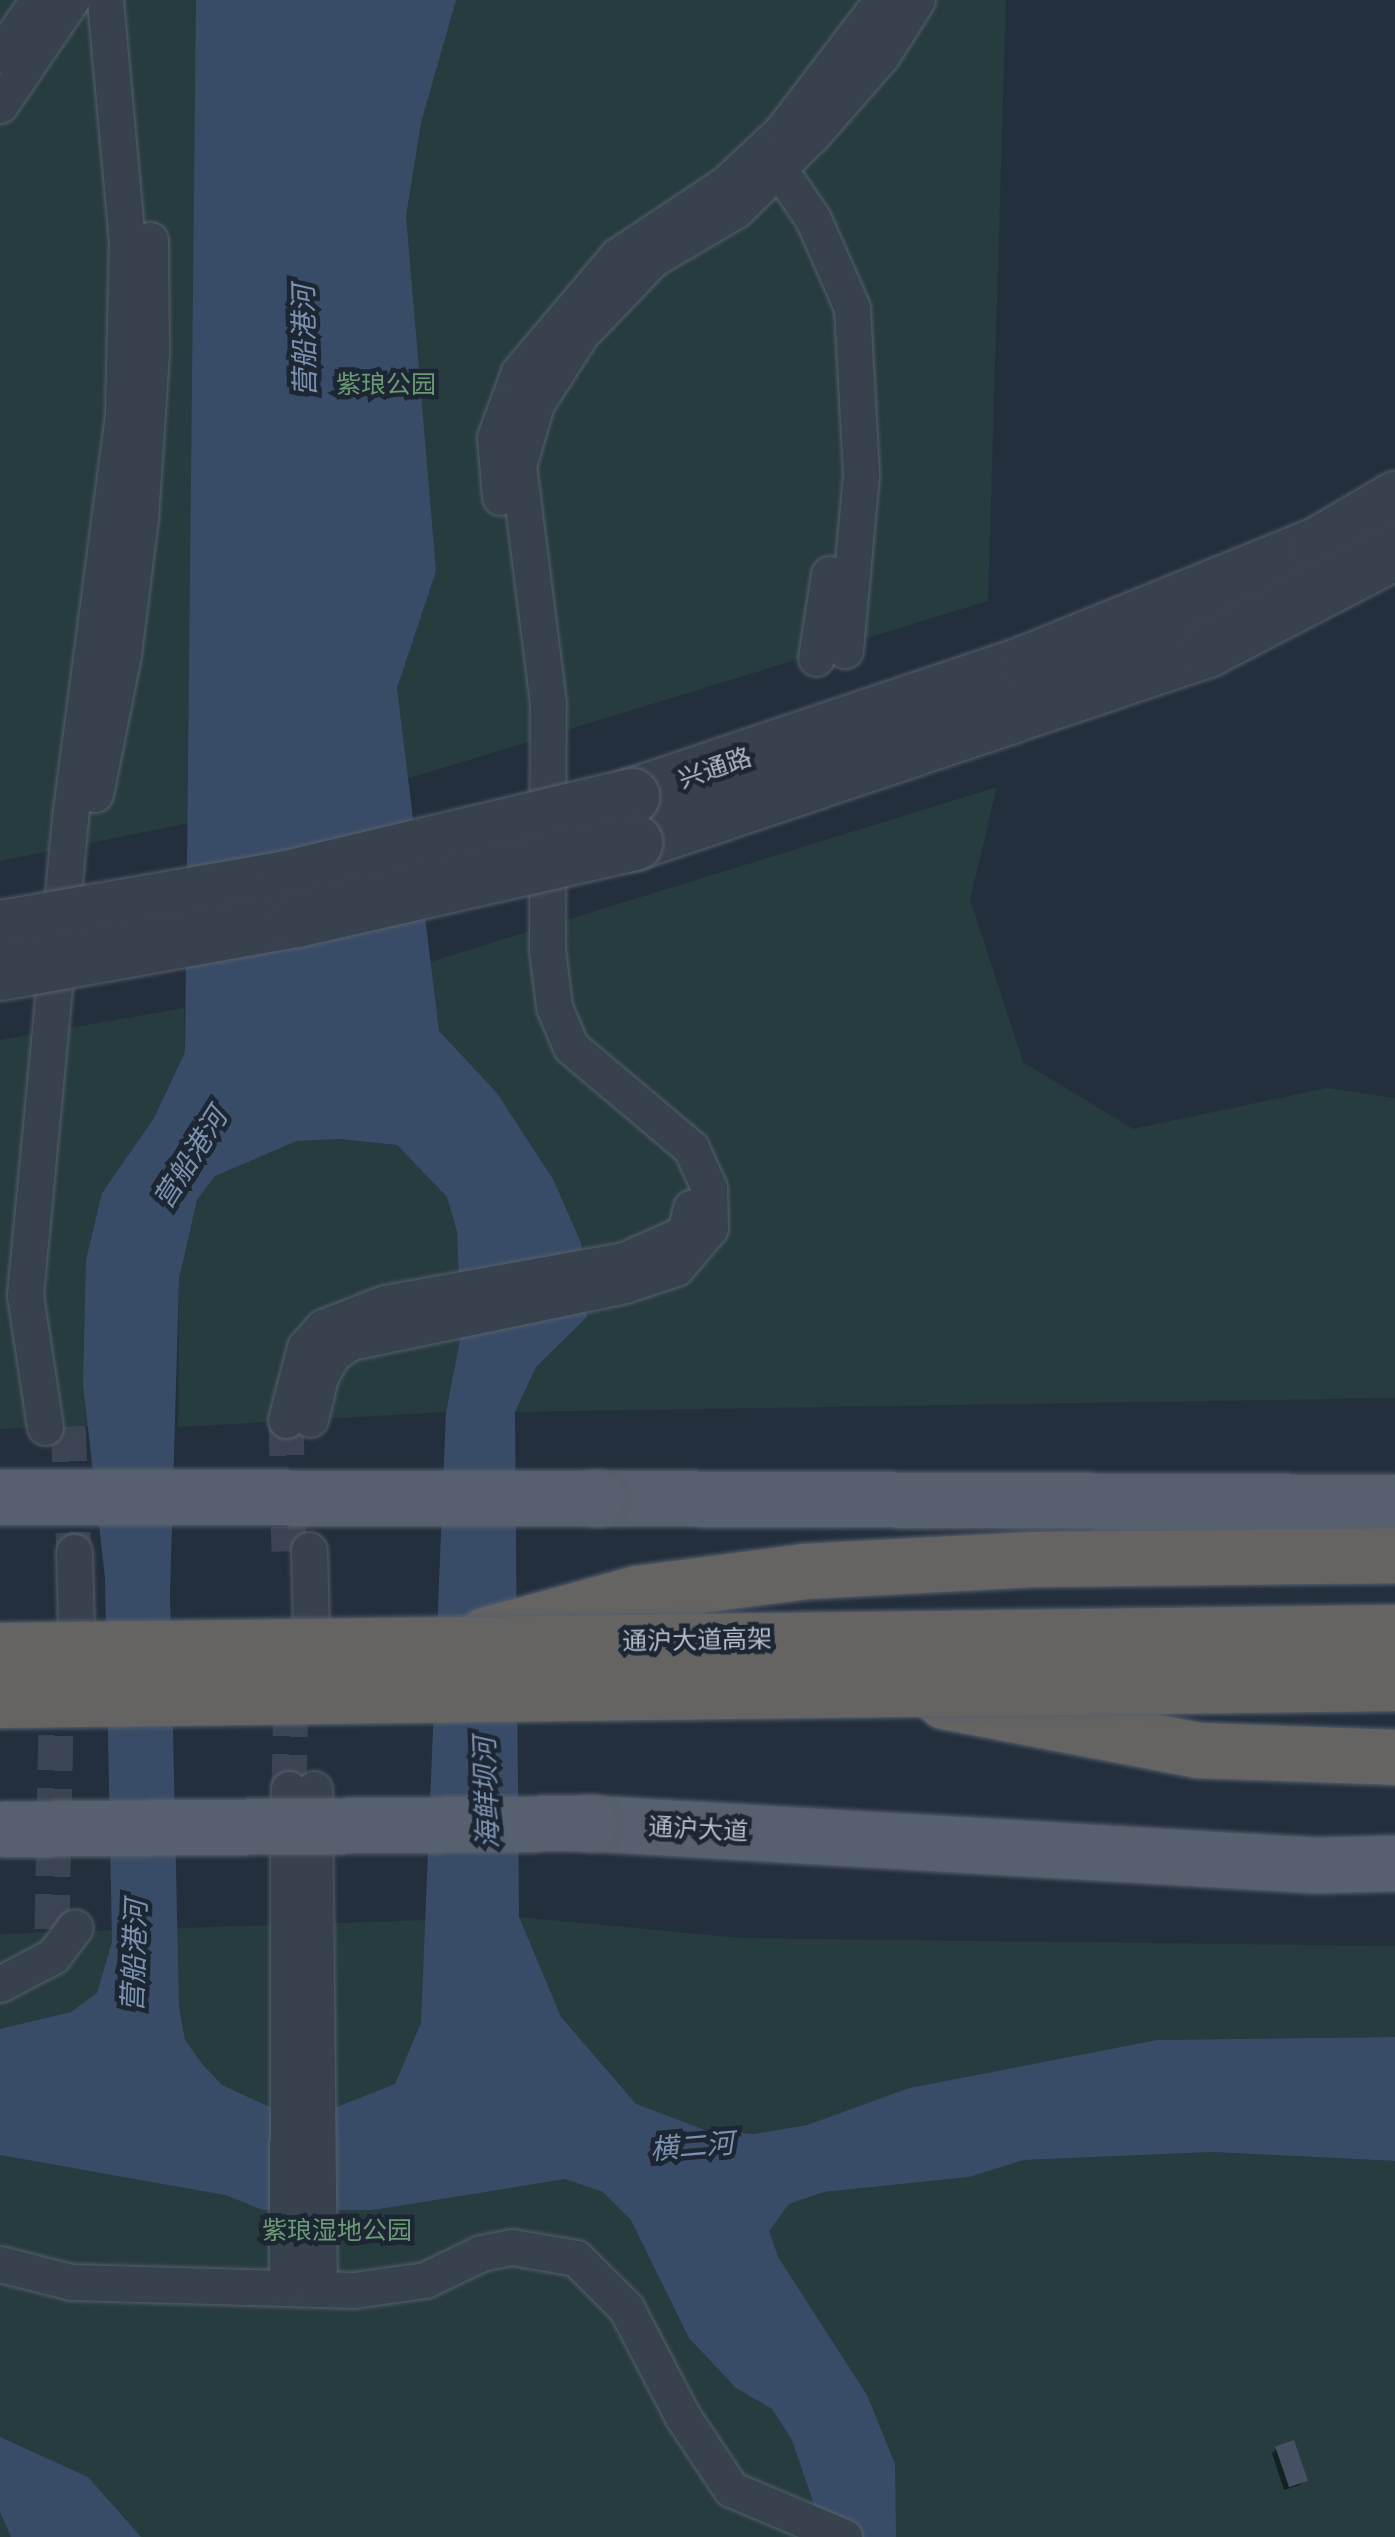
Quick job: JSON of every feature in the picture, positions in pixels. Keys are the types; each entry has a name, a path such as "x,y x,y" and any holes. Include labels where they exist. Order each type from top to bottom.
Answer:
{"highway":[{"path":"458,1642 638,1594 804,1571 1033,1559 1395,1555"},
{"name":"通沪大道高架","path":"0,1650 1395,1632"},
{"name":"通沪大道高架","path":"0,1700 1395,1684"},
{"path":"897,1692 1198,1750 1395,1756"}],"main road":[{"path":"0,1497 1395,1502"},
{"name":"通沪大道","path":"3,1829 590,1823 1316,1865 1395,1863"}],"street":[{"path":"0,56 38,0"},
{"path":"0,105 71,0"},
{"path":"105,0 128,242 123,413 72,810 24,1295 56,1426 62,1362 48,1306 51,1235 89,822 123,654 151,352 151,251 129,0"},
{"path":"762,167 882,0"},
{"path":"298,1419 300,1358 323,1326 385,1303 425,1311 624,1273 685,1233 692,1204 675,1166 559,1055 542,1016 531,959 532,707 495,437 519,372 618,256 762,167 882,54 918,0"},
{"path":"762,167 812,219 852,308 861,474 831,654"},
{"name":"兴通路","path":"0,928 633,819 1317,546 1395,498"},
{"name":"兴通路","path":"0,972 296,919 1207,648 1395,552"},
{"path":"299,1550 302,1693"},
{"path":"58,1637 65,1552 77,1697"},
{"path":"302,1789 303,2288"},
{"path":"0,1963 27,1955 63,1928 52,1956 0,1984"},
{"path":"0,2264 71,2282 303,2288 424,2280 512,2247 576,2258 626,2308 683,2417 731,2489 814,2534"},
{"path":"0,2283 62,2300 403,2304 502,2267 543,2268 575,2282 600,2306 700,2481 731,2509 814,2534"}],"green space":[{"name":"紫琅公园","path":"0,0 1006,0 988,601 407,779 0,861"},
{"path":"997,787 970,899 1023,1062 1133,1129 1327,1088 1395,1098 1395,1398 515,1412 536,1367 587,1317 553,1179 497,1093 439,1032 430,962"},
{"path":"184,1008 185,1052 154,1118 102,1193 86,1259 88,1426 0,1429 0,1040"},
{"path":"340,1139 397,1145 447,1197 457,1232 461,1334 446,1412 178,1427 179,1279 197,1200 216,1175 297,1141"},
{"name":"紫琅湿地公园","path":"519,1917 741,1938 1395,1946 1395,2037 1157,2040 909,2088 807,2125 754,2134 705,2130 637,2106 776,2255 769,2231 789,2204 824,2192 969,2177 1024,2160 1213,2152 1395,2161 1395,2537 0,2537 0,1934"}],"water":[{"path":"196,0 456,0 421,123 406,216 436,571 397,688 439,1031 497,1093 553,1179 581,1243 587,1317 536,1367 515,1412 519,1917 561,2017 636,2104 705,2130 754,2134 807,2125 909,2088 1157,2040 1395,2037 1395,2161 1213,2152 1024,2160 969,2177 824,2192 789,2204 769,2231 778,2257 867,2395 895,2464 896,2537 814,2537 817,2513 792,2440 772,2409 736,2388 689,2338 631,2220 603,2192 565,2179 373,2210 263,2210 225,2195 0,2155 0,2029 71,2012 97,1993 112,1942 105,1578 83,1384 86,1259 102,1193 154,1118 185,1052","holes":["340,1139 397,1145 447,1197 457,1232 461,1334 446,1412 421,2023 395,2084 334,2108 274,2109 222,2085 203,2065 185,2040 179,2008 170,1593 179,1279 197,1200 215,1176 297,1141"]},
{"path":"0,2437 88,2477 141,2537 11,2537 0,2512"}],"building":[{"path":"1294,2440 1308,2481 1289,2487 1275,2447"}],"tunnel":[{"path":"286,1420 289,1551"},
{"path":"68,1426 74,1552"},
{"path":"52,1929 57,1678"},
{"path":"289,1789 291,1693"}],"water label":[{"name":"营船港河","path":"304,341"},
{"name":"营船港河","path":"190,1158"},
{"name":"海鲜坝河","path":"486,1793"},
{"name":"营船港河","path":"134,1956"},
{"name":"横二河","path":"692,2146"}]}
